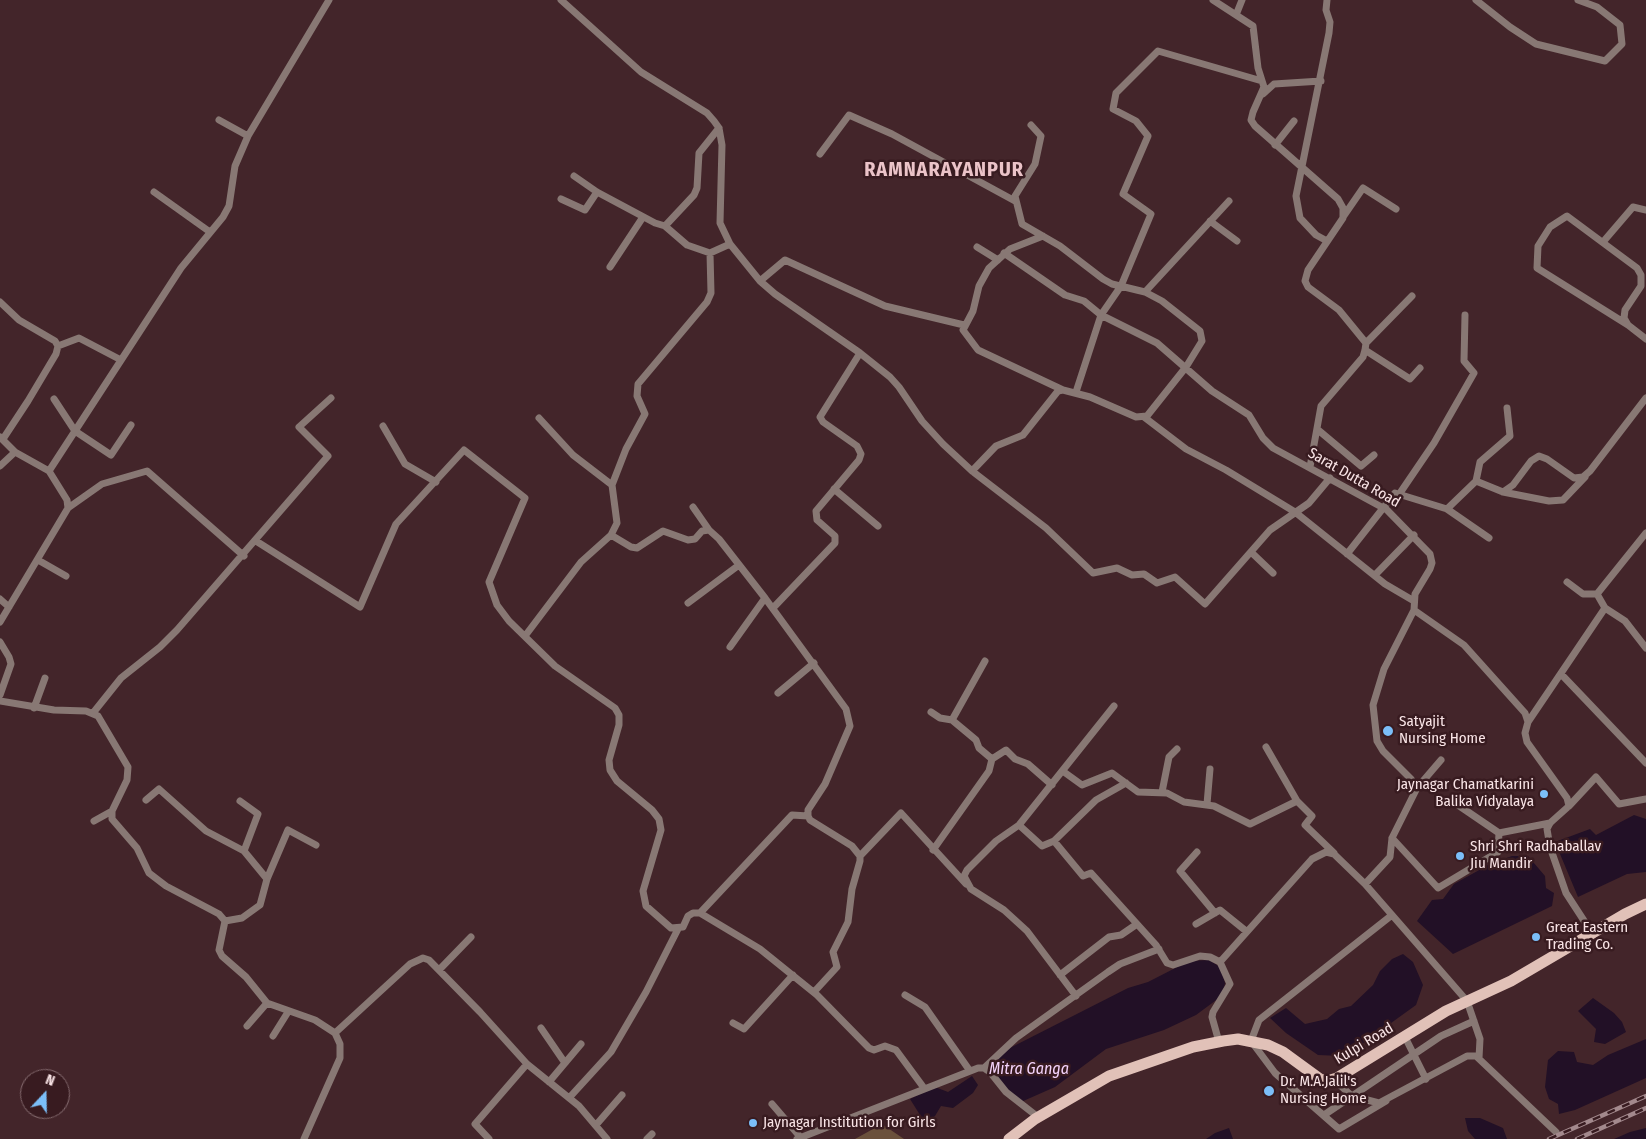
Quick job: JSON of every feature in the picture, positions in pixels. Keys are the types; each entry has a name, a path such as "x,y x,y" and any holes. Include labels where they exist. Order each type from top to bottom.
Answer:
{"main road":[{"name":"Kulpi Road","path":"1009,1139 1038,1117 1109,1076 1193,1047 1219,1042 1251,1041 1268,1045 1284,1052 1320,1079 1333,1079 1348,1073 1467,1001 1511,981 1592,933 1646,904"}],"street":[{"path":"49,471 181,268 229,206 235,166 248,136 329,0"},
{"path":"561,0 641,72 707,114 718,128 722,158 720,223 730,244 760,281 775,294 860,353 900,387 933,434 972,471 1046,528 1093,573 1116,568 1132,575 1144,574 1157,584 1175,577 1206,604 1274,527 1309,503 1330,478"},
{"path":"1213,0 1253,26 1264,87 1263,94 1251,120 1275,145 1338,199 1343,208 1343,218"},
{"path":"1236,15 1242,0"},
{"path":"1327,0 1326,10 1330,22 1329,34 1321,81 1296,196 1300,218 1316,235 1327,241"},
{"path":"1476,0 1510,28 1536,44 1606,61 1622,44 1620,25 1597,7 1578,0"},
{"path":"1076,392 1101,315 1121,286 1151,214 1123,194 1148,136 1136,121 1114,108 1116,93 1158,51 1262,81"},
{"path":"1263,94 1274,84 1321,81"},
{"path":"820,154 849,115 892,134 1015,201"},
{"path":"218,120 248,136"},
{"path":"1275,145 1294,121"},
{"path":"1031,125 1041,136 1035,164 1016,191 1015,201 1022,224 1043,236 1103,279 1145,292 1162,301 1200,331 1202,341 1186,367 1144,418"},
{"path":"665,226 694,195 697,188 699,153 718,128"},
{"path":"574,176 597,192 665,226 687,245 710,253 730,244"},
{"path":"1396,209 1363,188 1308,270 1305,281 1308,287 1339,310 1365,346 1410,379 1420,368"},
{"path":"154,192 210,232"},
{"path":"561,199 585,210 597,192"},
{"path":"1145,292 1230,201"},
{"path":"1604,242 1633,207 1646,210"},
{"path":"610,267 643,216"},
{"path":"1628,325 1624,318 1625,310 1643,288 1641,275 1637,268 1567,216 1550,227 1538,246 1537,268 1628,325 1646,339"},
{"path":"1210,221 1237,241"},
{"path":"1043,236 1004,253 984,277 972,311 964,325 964,334 978,350 1063,390 1076,392 1127,414 1144,418 1186,450 1226,470 1295,512 1385,584 1414,601"},
{"path":"977,247 998,260"},
{"path":"525,636 581,562 611,535 617,523 612,485 626,449 644,414 637,396 638,384 707,302 712,293 710,253"},
{"name":"Sarat Dutta Road","path":"1004,253 1064,295 1084,301 1101,315 1157,343 1212,391 1250,416 1263,438 1274,448 1385,509 1414,535 1430,554 1432,563 1415,594 1414,610 1378,685 1373,704 1377,741 1383,751 1411,779 1417,788"},
{"path":"760,281 785,260 885,306 964,325"},
{"path":"1310,467 1321,406 1363,358 1365,346 1412,296"},
{"path":"0,302 20,320 55,341 58,346 56,354 28,401 1,438 15,452 49,471 67,500 68,508"},
{"path":"1347,554 1385,509 1392,496 1400,493 1434,443 1474,373 1464,360 1465,315"},
{"path":"58,346 80,338 121,360"},
{"path":"773,608 835,543 835,536 815,516 816,511 859,460 860,454 857,446 823,422 820,417 860,353"},
{"path":"972,471 996,446 1023,434 1053,395 1063,390"},
{"path":"93,713 121,678 160,647 177,630 244,556 328,456 299,427 330,398"},
{"path":"1476,481 1503,492 1549,501 1563,500 1590,471 1646,398"},
{"path":"54,399 75,431 111,455 131,425"},
{"path":"1446,509 1476,481 1480,462 1510,436 1507,408"},
{"path":"539,418 573,454 612,485"},
{"path":"383,426 404,464 436,482"},
{"path":"1317,429 1361,466 1374,455"},
{"path":"256,541 360,607 396,524 464,450 525,498 489,582 502,613 563,673 615,708 619,725 609,760 610,770 617,780 652,810 659,819 661,830 643,892 646,906 671,928 678,929 683,927 688,916 693,912 700,913 760,949 814,992 869,1048 874,1050 885,1046 896,1050 924,1088"},
{"path":"0,466 15,452"},
{"path":"1503,492 1513,485 1531,461 1539,456 1547,459 1574,478 1583,477 1590,471"},
{"path":"0,622 68,508 102,484 147,471 244,556"},
{"path":"834,489 878,526"},
{"path":"1400,493 1441,509 1446,509 1489,538"},
{"path":"693,507 709,530 773,608 846,709 850,726 825,784 808,810 808,816 810,820 852,846 860,856"},
{"path":"611,535 631,547 637,548 663,531 688,540 695,539 702,531 709,530"},
{"path":"1597,594 1646,533"},
{"path":"1375,575 1414,535"},
{"path":"1251,552 1273,573"},
{"path":"38,560 66,576"},
{"path":"688,603 739,565"},
{"path":"1567,582 1583,594 1597,594"},
{"path":"1597,594 1605,608 1626,621 1646,648"},
{"path":"730,647 765,598"},
{"path":"0,599 9,607"},
{"path":"1569,806 1567,798 1527,742 1525,733 1528,722 1605,608"},
{"path":"1414,610 1464,645 1520,706 1528,722"},
{"path":"0,642 11,664 0,695"},
{"path":"952,720 985,661"},
{"path":"778,693 814,663"},
{"path":"1561,674 1646,763"},
{"path":"34,708 45,678"},
{"path":"0,701 34,708 93,713 98,716 128,767 127,780 112,811 112,818 137,848 149,873 155,879 209,907 225,921"},
{"path":"971,889 964,876 967,870 996,841 1019,825 1064,772 1114,706"},
{"path":"931,712 940,718 952,720 976,740 979,748 992,759"},
{"path":"1266,747 1297,801 1312,816 1305,825 1365,884 1467,1001 1480,1039 1479,1058"},
{"path":"1162,792 1169,757 1177,749"},
{"path":"933,850 990,771 992,759 1006,750 1015,759 1028,764 1052,785"},
{"path":"1365,884 1390,857 1392,838 1417,788 1441,760"},
{"path":"1207,804 1210,769"},
{"path":"1064,772 1082,785 1112,773 1143,793 1162,792 1184,802 1207,804 1220,808 1250,824 1297,801"},
{"path":"1592,933 1566,893 1550,847 1547,829 1550,823 1596,777 1619,804 1646,799"},
{"path":"1019,825 1042,846 1054,841 1096,800 1126,783"},
{"path":"146,800 159,789 206,831 244,851 267,880"},
{"path":"240,801 258,814 244,851"},
{"path":"1454,804 1499,833 1550,823"},
{"path":"94,820 112,811"},
{"path":"814,992 837,967 833,952 848,922 860,856 901,813 933,850 971,889 1020,923 1076,996"},
{"path":"700,913 792,815 808,816"},
{"path":"225,921 242,918 260,906 267,880 288,830 316,845"},
{"path":"1392,838 1438,888 1498,852 1499,833"},
{"path":"1054,841 1083,876 1091,873 1159,949 1170,965 1200,956 1210,957 1220,962 1230,984 1213,1012 1212,1017 1219,1042"},
{"path":"1197,852 1180,871 1215,913"},
{"path":"1220,962 1312,859 1326,852 1334,854"},
{"path":"1196,924 1220,910 1246,932"},
{"path":"1392,915 1259,1020 1251,1041 1275,1072 1339,1129 1386,1101 1472,1055 1479,1058 1556,1132"},
{"path":"225,921 219,950 222,956 246,977 267,1003 315,1020 336,1033 340,1044 340,1058 334,1075 318,1104 304,1139"},
{"path":"1060,975 1109,937 1121,935 1136,924"},
{"path":"569,1098 611,1052 646,992 678,929"},
{"path":"439,970 471,937"},
{"path":"772,1104 800,1138 924,1088 970,1071 984,1068 1016,1038 1120,964 1159,949"},
{"path":"336,1033 417,960 423,958 429,960 527,1064 569,1098 607,1139"},
{"path":"734,1023 744,1028 793,975"},
{"path":"905,995 925,1007 970,1071"},
{"path":"247,1026 267,1003"},
{"path":"273,1036 288,1012"},
{"path":"1324,1115 1441,1036 1474,1021"},
{"path":"541,1028 565,1063"},
{"path":"1405,1037 1426,1079"},
{"path":"548,1082 581,1044"},
{"path":"489,1139 475,1124 527,1064"},
{"path":"984,1068 1016,1101 1038,1117"},
{"path":"1333,1079 1352,1096 1379,1103 1386,1101"},
{"path":"596,1126 622,1095"}],"shaded area":[{"path":"882,1124 904,1139 855,1139"}],"water":[{"path":"1634,815 1646,819 1646,872 1627,874 1578,897 1555,842 1590,829 1596,835"},
{"path":"1512,856 1528,856 1545,876 1546,888 1554,893 1552,906 1453,954 1417,921 1432,900 1443,899 1454,884 1490,864"},
{"path":"1403,954 1413,962 1423,985 1416,1005 1355,1049 1341,1056 1318,1055 1286,1033 1270,1018 1286,1008 1305,1024 1327,1019 1339,1009 1351,1006 1373,985 1380,971 1392,959"},
{"name":"Mitra Ganga","path":"1209,960 1220,967 1225,983 1223,995 1196,1015 1164,1030 1106,1049 1055,1087 1021,1102 995,1078 991,1068 1004,1051 1128,988 1148,982 1189,961"},
{"path":"1593,998 1614,1013 1622,1022 1626,1032 1605,1044 1594,1042 1596,1029 1578,1011"},
{"path":"1646,1039 1646,1078 1575,1110 1559,1114 1558,1104 1549,1099 1545,1087 1548,1060 1558,1051 1574,1052 1577,1062 1593,1065 1608,1055"},
{"path":"972,1076 978,1085 973,1093 953,1108 941,1106 935,1116 925,1123 910,1099 935,1087 948,1092"},
{"path":"1465,1118 1480,1118 1503,1128 1507,1139 1475,1139 1468,1131"},
{"path":"1229,1128 1233,1139 1206,1139 1215,1133"},
{"path":"1646,1128 1646,1139 1614,1139 1630,1132"}],"railway":[{"path":"1549,1139 1646,1096"},
{"path":"1577,1139 1646,1108"}],"place":[{"name":"Satyajit Nursing Home","path":"1388,731"},
{"name":"Jaynagar Chamatkarini Balika Vidyalaya","path":"1544,794"},
{"name":"Shri Shri Radhaballav Jiu Mandir","path":"1460,856"},
{"name":"Great Eastern Trading Co.","path":"1536,937"},
{"name":"Dr. M.A.Jalil's Nursing Home","path":"1269,1091"},
{"name":"Jaynagar Institution for Girls","path":"753,1123"}],"district":[{"name":"RAMNARAYANPUR","path":"944,170"}]}
